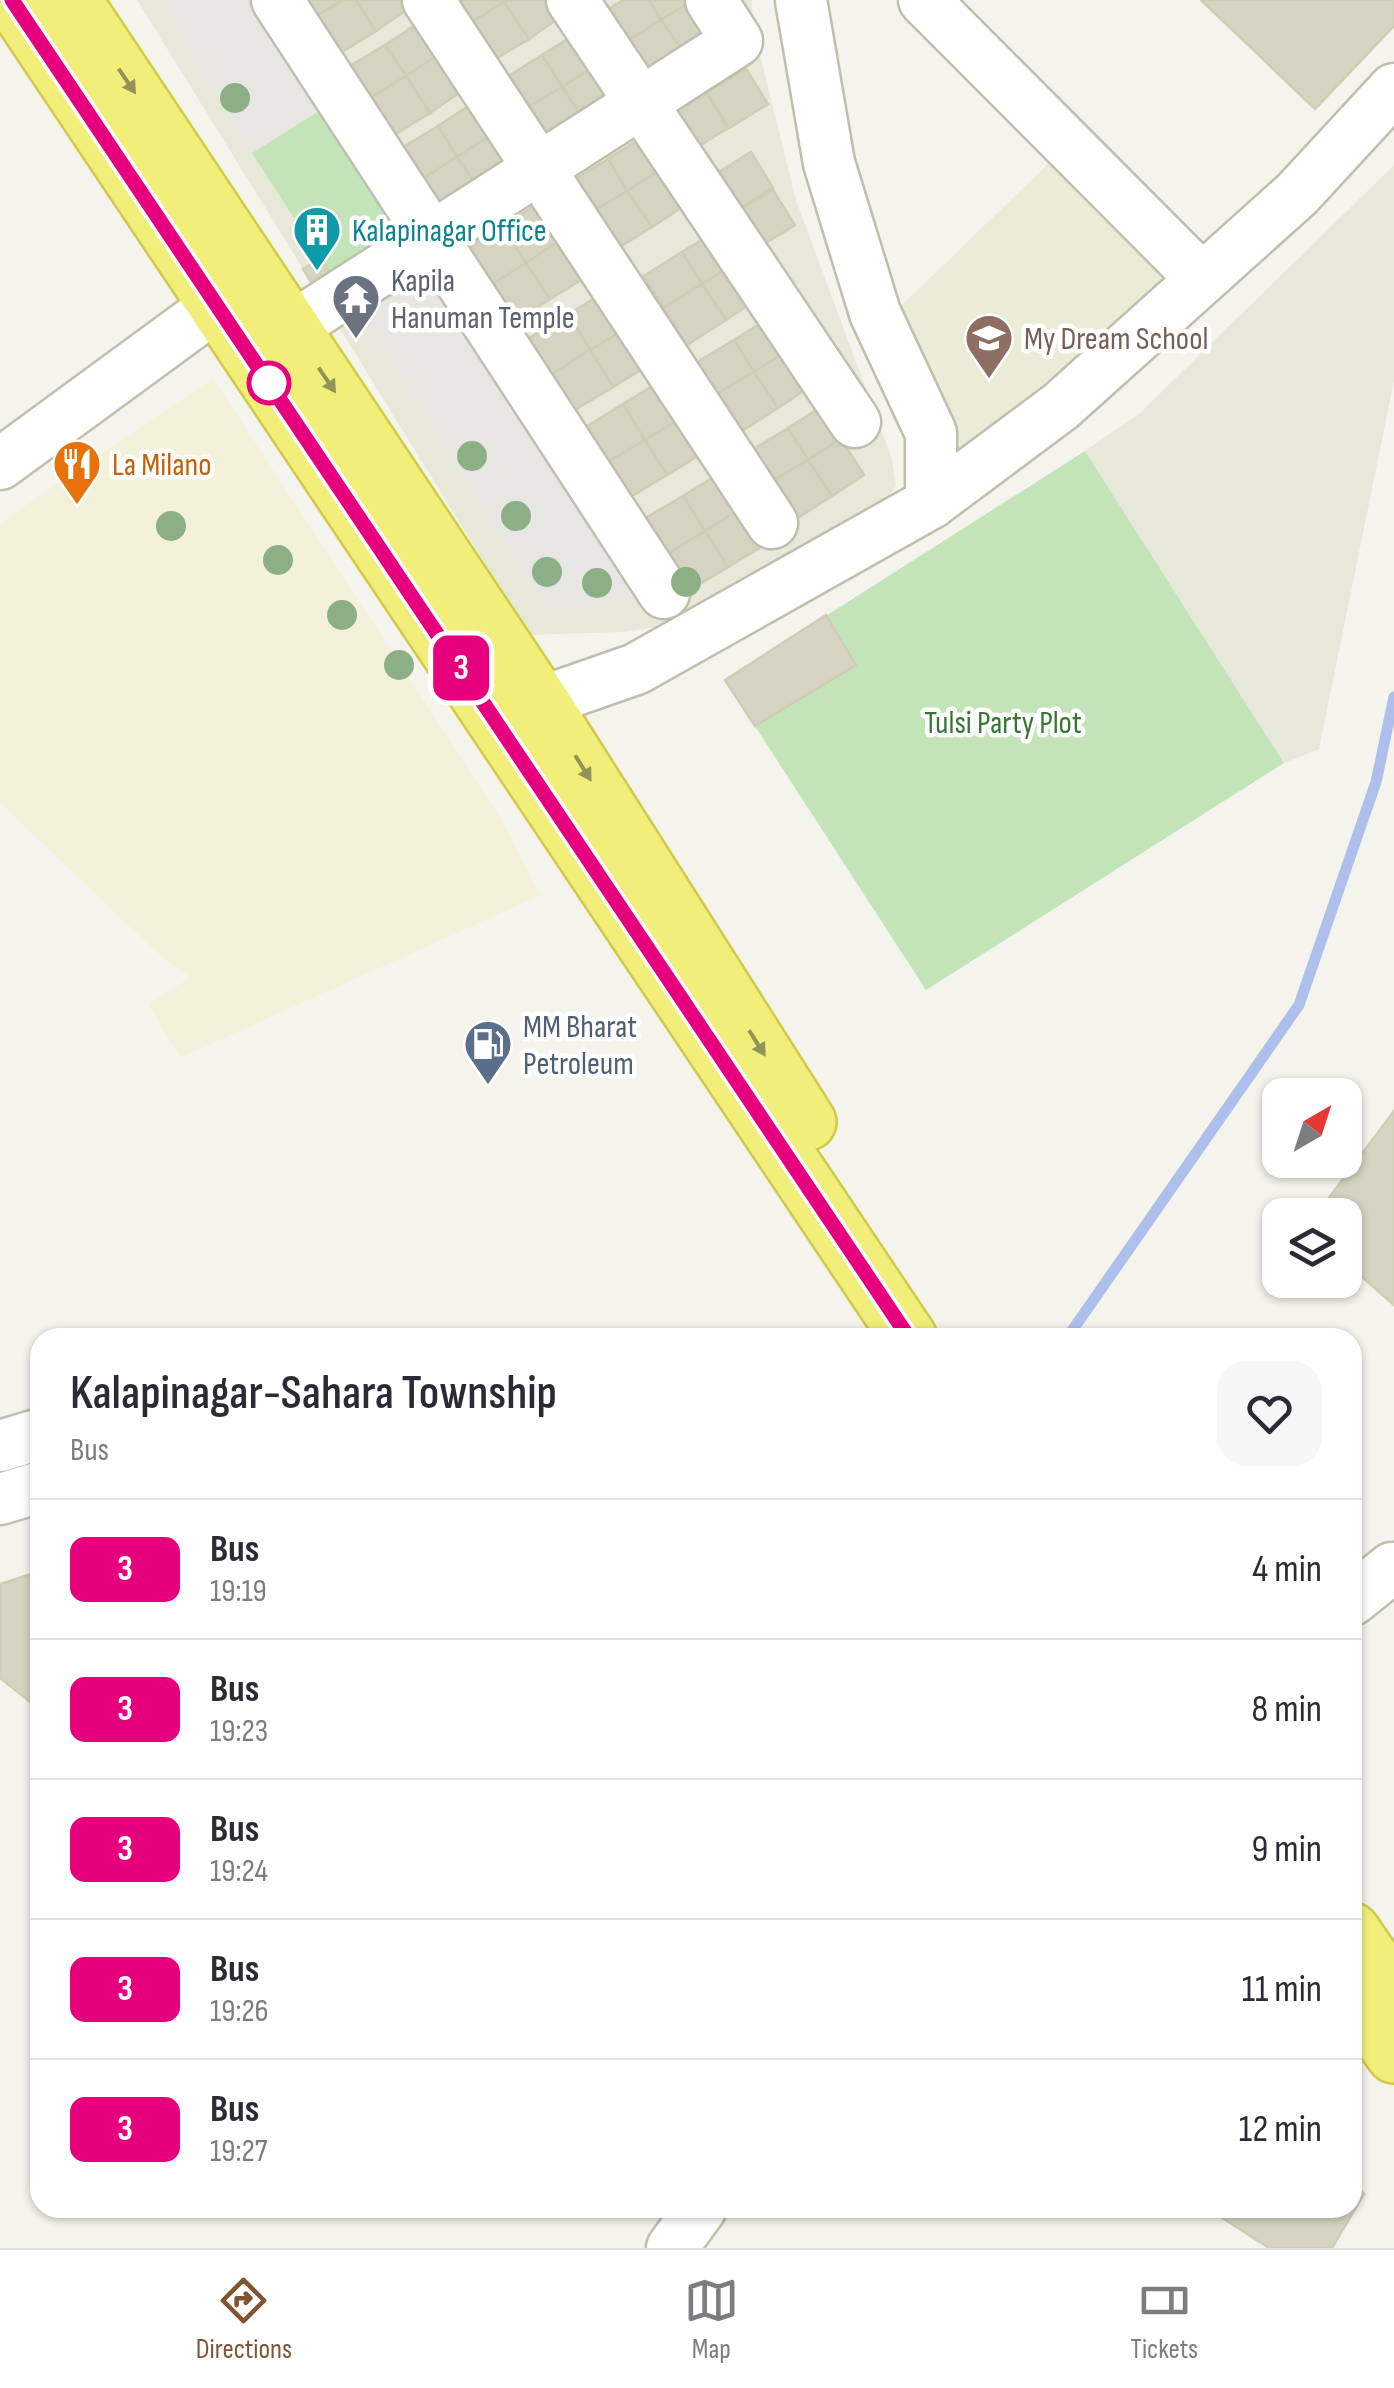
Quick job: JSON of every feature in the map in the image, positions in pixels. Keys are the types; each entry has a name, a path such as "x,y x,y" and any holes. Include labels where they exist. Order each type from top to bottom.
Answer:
{"highway":[{"path":"12,0 238,293 929,1328"},
{"path":"73,0 238,293 292,327 518,710"},
{"path":"1362,1946 1394,1992"},
{"path":"1362,2009 1394,2056"}],"street":[{"path":"277,0 664,593"},
{"path":"428,0 772,522"},
{"path":"572,0 856,422"},
{"path":"292,327 737,41 711,0"},
{"path":"801,0 829,164 875,312 931,433 931,503"},
{"path":"924,0 1202,280"},
{"path":"518,710 636,669 931,503 1062,406 1298,194 1394,89"},
{"path":"0,464 238,293"},
{"path":"0,1446 30,1437"},
{"path":"0,1499 30,1490"},
{"path":"1362,1592 1392,1568"},
{"path":"672,2248 694,2218"}],"shaded area":[{"path":"137,0 752,0 753,27 796,200 892,459 896,486 882,505 676,624 622,632 529,635"},
{"path":"159,0 262,0 330,104 252,153"},
{"name":"My Dream School","path":"1051,161 1170,276 961,454 900,307"},
{"path":"1394,165 1394,381 1319,749 1284,763 1085,451 1140,413"},
{"path":"429,261 648,599 548,609 357,306"},
{"path":"213,378 497,812 541,895 180,1058 148,1004 191,977 166,961 0,803 0,523"}],"green space":[{"path":"330,104 409,228 332,277 252,153"},
{"name":"Tulsi Party Plot","path":"1085,451 1284,763 926,990 725,680"}],"building":[{"path":"302,0 343,0 313,18"},
{"path":"343,0 356,0 376,31 337,55 313,18"},
{"path":"356,0 402,0 408,9 376,31"},
{"path":"449,0 503,0 504,2 466,26"},
{"path":"549,0 560,17 529,39 504,2"},
{"path":"623,0 649,0 661,20 623,44 604,12"},
{"path":"649,0 693,0 661,20"},
{"path":"693,0 718,35 686,56 661,20"},
{"path":"1201,0 1394,0 1394,26 1315,109"},
{"path":"504,2 529,39 489,63 466,26"},
{"path":"661,20 686,56 647,81 623,44"},
{"path":"417,24 438,55 406,76 385,45"},
{"path":"574,35 595,66 562,87 542,55"},
{"path":"385,45 406,76 367,100 347,68"},
{"path":"438,55 462,91 430,113 406,76"},
{"path":"542,55 562,87 523,110 504,79"},
{"path":"595,66 618,102 586,123 562,87"},
{"path":"746,69 768,104 729,128 707,92"},
{"path":"406,76 430,113 391,137 367,100"},
{"path":"562,87 586,123 547,148 523,110"},
{"path":"706,92 728,128 689,152 667,117"},
{"path":"470,105 490,136 457,157 438,126"},
{"path":"438,126 457,157 419,181 400,149"},
{"path":"490,136 514,172 482,193 457,157"},
{"path":"640,139 660,170 627,191 608,159"},
{"path":"751,152 773,188 734,212 711,177"},
{"path":"457,157 482,193 442,218 419,181"},
{"path":"608,159 627,191 589,214 569,183"},
{"path":"660,170 684,206 652,227 627,191"},
{"path":"773,190 795,225 756,249 734,213"},
{"path":"627,191 652,227 612,252 589,214"},
{"path":"541,201 565,237 526,263 502,227"},
{"path":"502,227 526,263 486,288 463,251"},
{"path":"715,232 735,263 702,284 682,252"},
{"path":"565,237 589,275 550,299 526,263"},
{"path":"682,252 702,284 663,308 644,276"},
{"name":"Kalapinagar Office","path":"321,258 332,277 314,287 303,269"},
{"path":"526,263 550,299 510,324 486,288"},
{"path":"735,263 758,299 726,320 702,284"},
{"path":"702,284 726,320 687,345 663,308"},
{"path":"608,290 630,327 590,350 569,314"},
{"path":"569,314 590,350 551,375 528,339"},
{"path":"766,320 787,351 754,372 734,340"},
{"path":"630,327 652,363 613,387 590,350"},
{"path":"734,340 754,372 715,395 696,363"},
{"path":"590,350 613,387 573,411 551,375"},
{"path":"787,351 810,387 778,408 754,372"},
{"path":"754,372 778,408 739,433 715,395"},
{"path":"662,380 685,416 645,440 623,404"},
{"path":"623,404 645,440 605,464 583,429"},
{"path":"820,408 841,439 808,460 788,428"},
{"path":"685,416 706,451 667,475 645,440"},
{"path":"788,428 808,460 769,483 749,452"},
{"path":"841,439 864,475 832,496 808,460"},
{"path":"645,440 667,475 627,499 605,464"},
{"path":"808,460 832,496 793,521 769,483"},
{"path":"722,472 744,507 705,531 683,496"},
{"path":"683,496 705,531 666,555 644,519"},
{"path":"744,507 766,544 728,567 705,531"},
{"path":"705,531 728,567 688,591 666,555"},
{"path":"826,615 856,665 755,726 725,680"},
{"path":"1394,1111 1394,1305 1362,1277 1362,1198 1329,1198 1344,1178 1362,1178 1362,1154"},
{"path":"30,1574 30,1702 0,1678 0,1584"},
{"path":"1222,2218 1350,2218 1332,2248 1269,2248"}],"waterway":[{"path":"1074,1328 1299,1005 1376,782 1394,697"}],"bus line":[{"name":"3","path":"12,0 902,1328"}],"place":[{"name":"Kalapinagar Office","path":"317,272"},
{"name":"Kapila Hanuman Temple","path":"356,340"},
{"name":"My Dream School","path":"989,380"},
{"name":"La Milano","path":"77,506"},
{"name":"MM Bharat Petroleum","path":"488,1086"}]}
